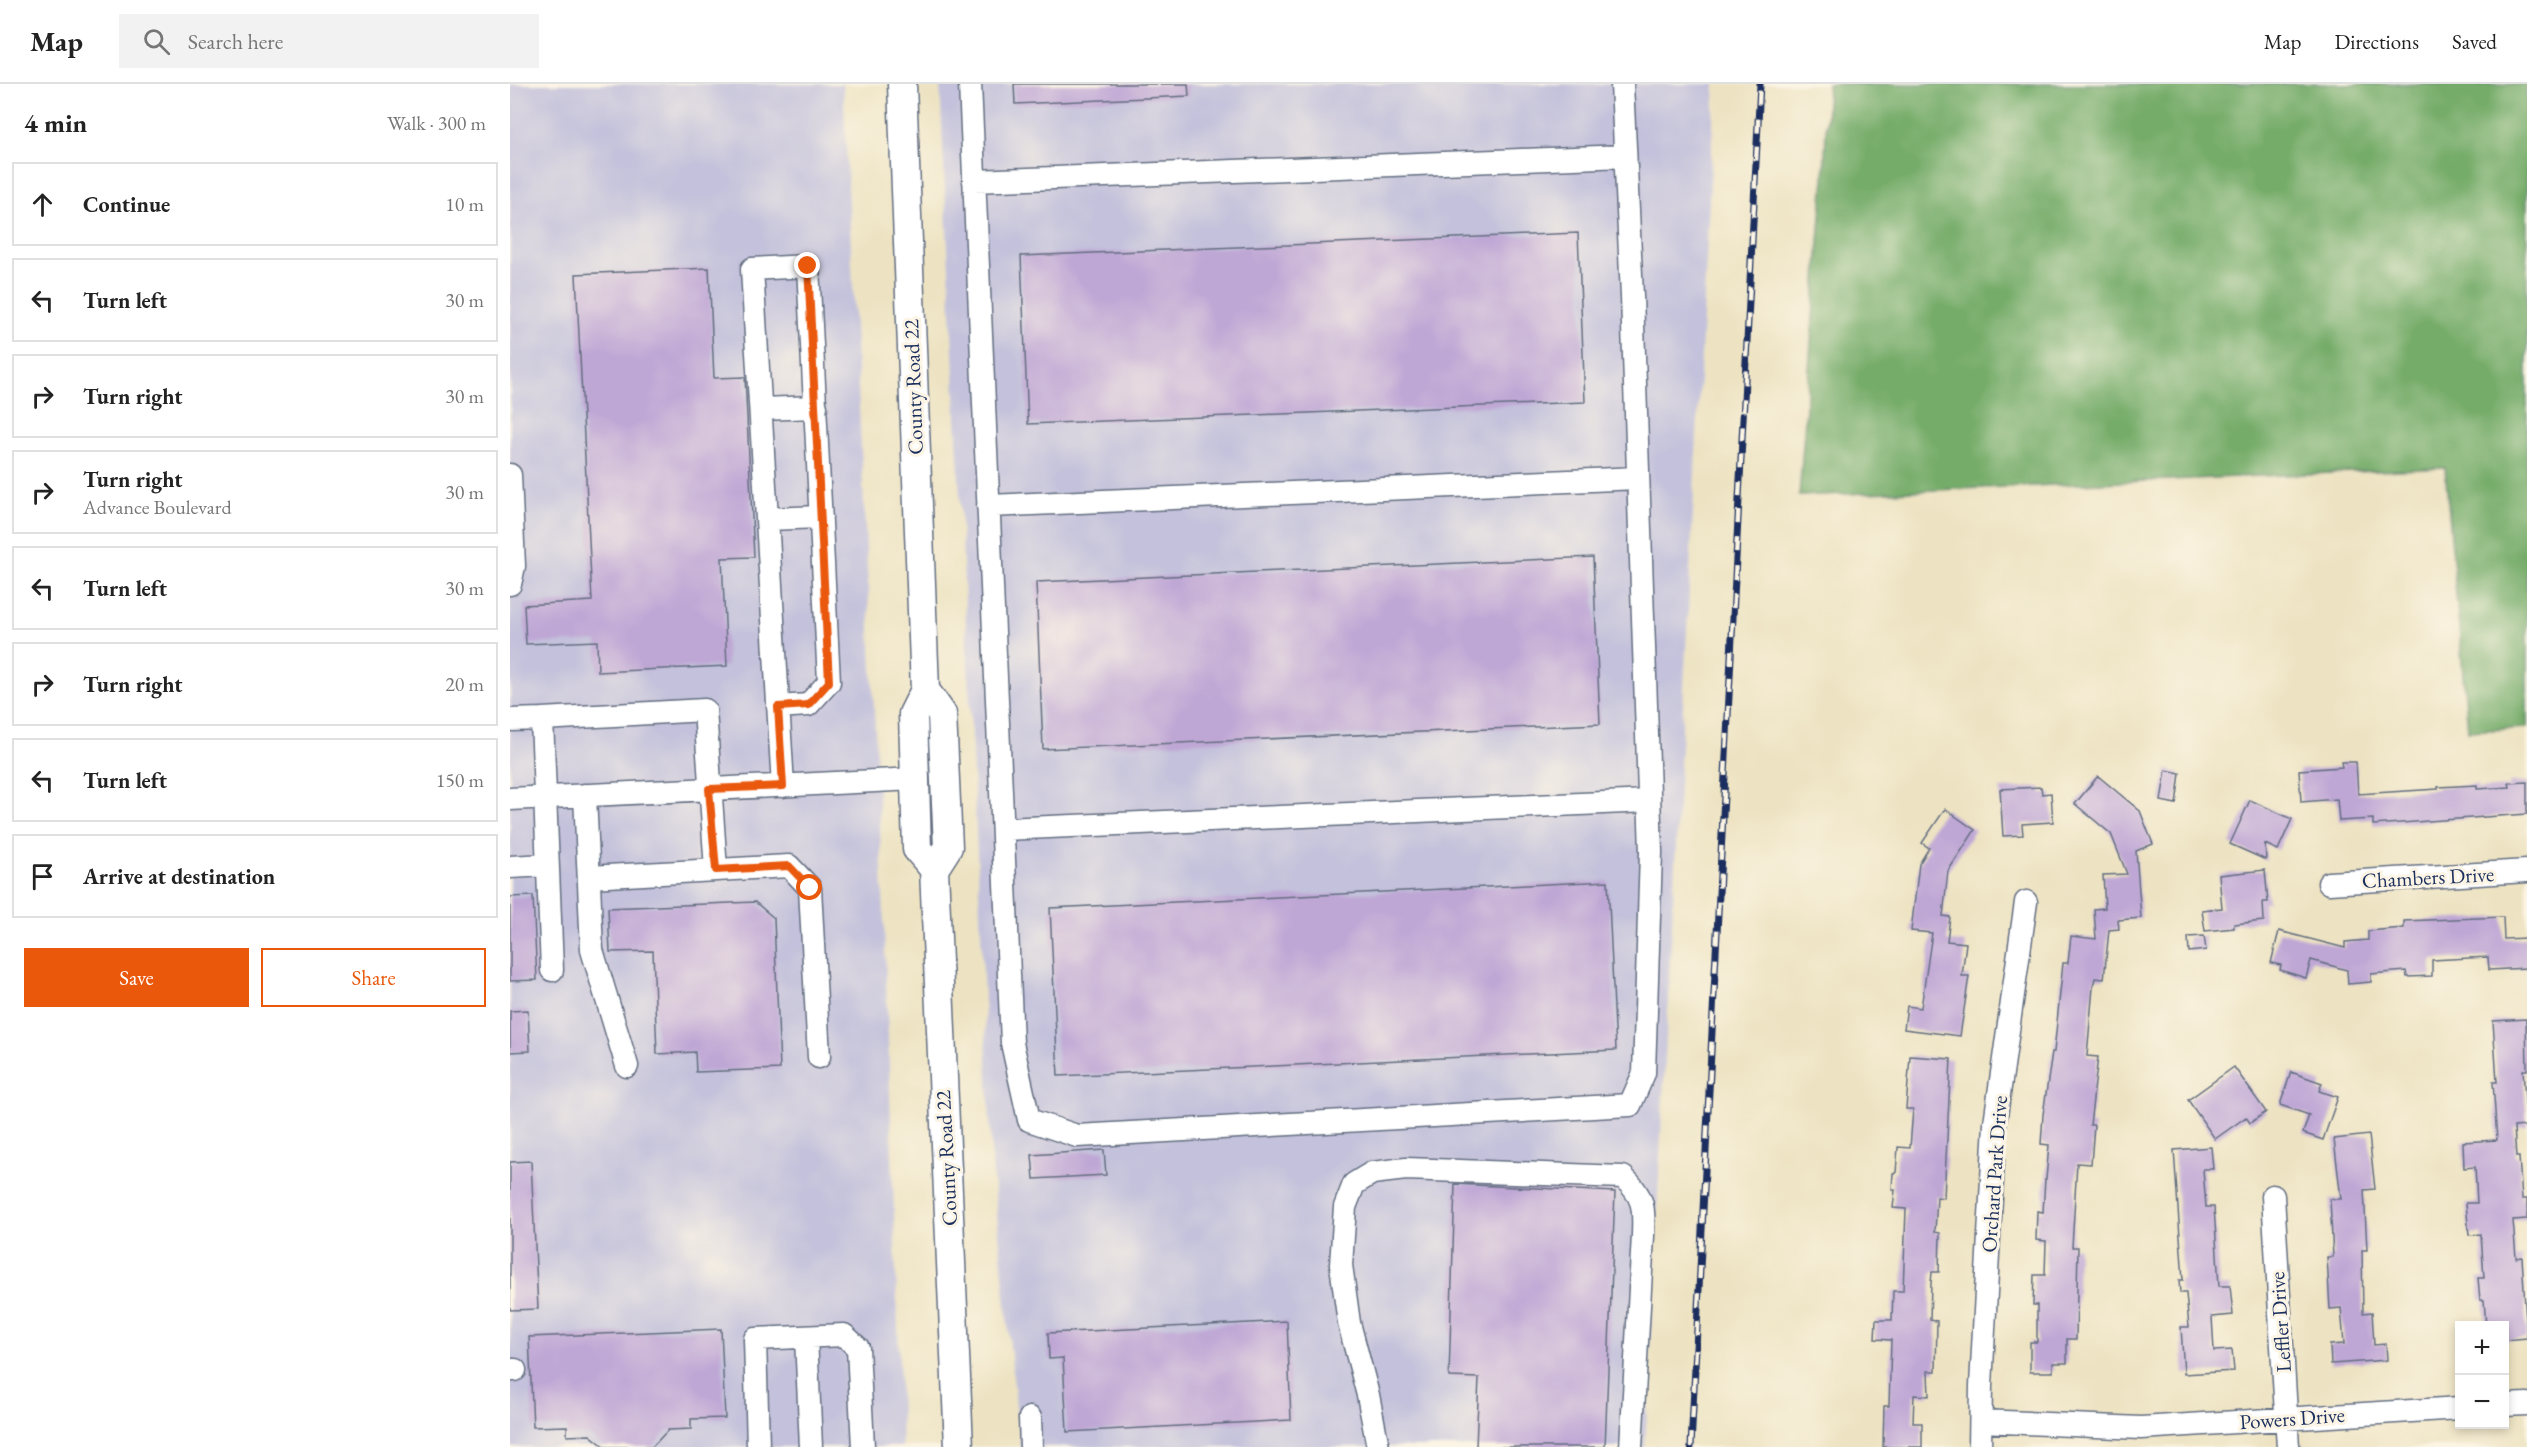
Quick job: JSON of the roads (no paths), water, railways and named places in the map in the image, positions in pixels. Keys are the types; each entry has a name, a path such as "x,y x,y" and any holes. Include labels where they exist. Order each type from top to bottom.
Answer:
{"main road":[{"name":"County Road 22","path":"902,84 925,690 913,714 917,849 934,869 959,1447"},
{"path":"925,690 942,714 948,847 934,869"}],"street":[{"path":"970,84 1012,1043 1029,1120 1077,1136 1630,1105 1644,1072 1651,852 1622,84"},
{"path":"974,181 1625,156"},
{"path":"778,707 808,705 829,682 808,266 752,269 761,409 767,519 778,707 783,786"},
{"path":"761,409 816,406"},
{"path":"510,475 514,566 510,584"},
{"path":"988,506 1638,477"},
{"path":"767,519 821,517"},
{"path":"510,720 705,710 716,870"},
{"path":"542,719 546,865 552,970"},
{"path":"510,799 915,780"},
{"path":"585,795 592,950 627,1066"},
{"path":"1003,828 1649,801"},
{"path":"510,867 546,865"},
{"path":"589,877 789,866 810,888 819,1057"},
{"name":"Chambers Drive","path":"2329,883 2527,871"},
{"name":"Orchard Park Drive","path":"1980,1447 1995,1123 2026,902"},
{"path":"1378,1447 1368,1395 1349,1323 1341,1264 1345,1207 1354,1184 1372,1173 1406,1169 1623,1177 1637,1190 1644,1207 1631,1447"},
{"name":"Leffler Drive","path":"2273,1196 2288,1447"},
{"path":"758,1447 755,1340 844,1335 858,1348 863,1447"},
{"path":"806,1337 811,1447"},
{"path":"2509,1405 2527,1404"},
{"name":"Powers Drive","path":"1981,1421 2141,1428 2455,1408"},
{"path":"1030,1418 1031,1447"}],"railway":[{"path":"1691,1447 1760,84"}]}
